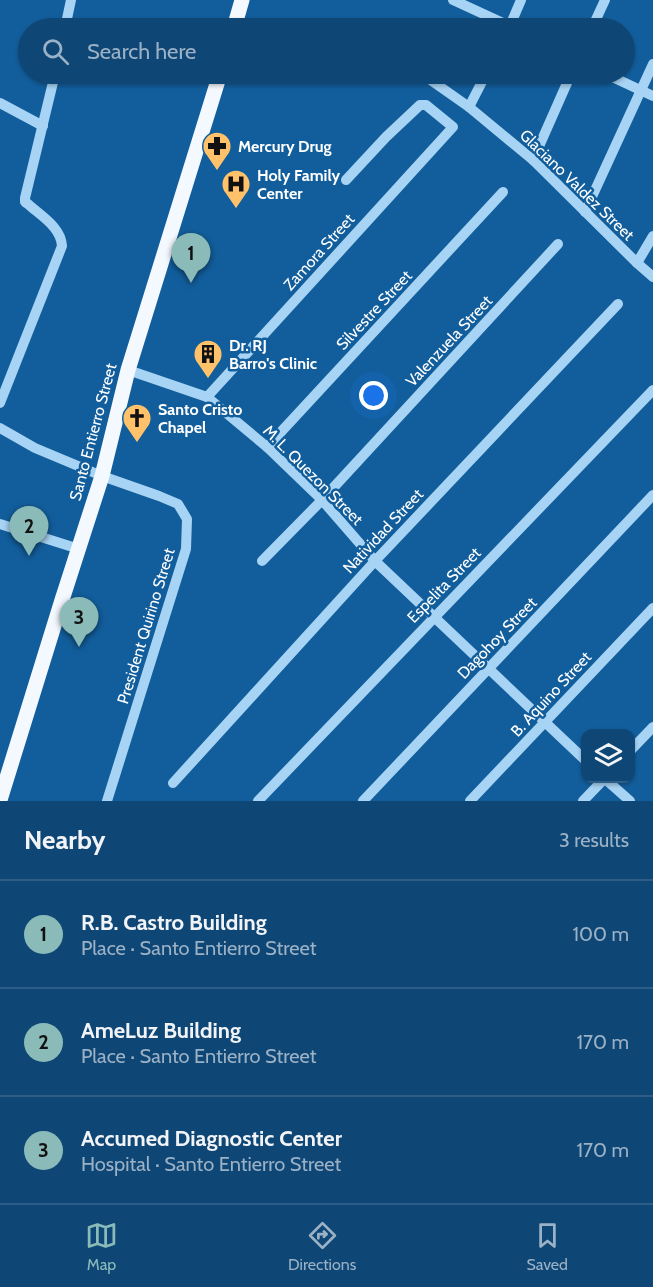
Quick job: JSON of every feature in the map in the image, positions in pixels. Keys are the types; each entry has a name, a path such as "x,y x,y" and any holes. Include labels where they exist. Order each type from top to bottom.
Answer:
{"main road":[{"path":"237,18 242,0"},
{"name":"Santo Entierro Street","path":"0,800 102,476 128,370 217,84"}],"street":[{"path":"67,18 71,0"},
{"path":"453,0 490,18"},
{"path":"515,18 521,0"},
{"path":"597,18 605,0"},
{"path":"585,212 653,64"},
{"path":"0,403 62,246 62,237 57,230 25,202 53,84"},
{"name":"Glaciano Valdez Street","path":"436,84 469,107 533,160 653,277"},
{"path":"469,107 481,84"},
{"path":"533,160 567,84"},
{"path":"626,84 653,96"},
{"path":"0,103 43,126"},
{"name":"Zamora Street","path":"207,397 453,127 426,105 420,105 346,180"},
{"name":"Silvestre Street","path":"267,447 503,192"},
{"path":"637,263 653,236"},
{"name":"Valenzuela Street","path":"262,561 322,500 558,244"},
{"name":"Natividad Street","path":"173,783 375,561 618,304"},
{"name":"M. L. Quezon Street","path":"128,370 207,397 267,447 322,500 375,561 581,756"},
{"name":"Espelita Street","path":"258,801 653,390"},
{"name":"President Quirino Street","path":"0,428 35,448 178,504 188,519 186,549 107,801"},
{"name":"Dagohoy Street","path":"363,801 653,495"},
{"path":"0,524 79,549"},
{"name":"B. Aquino Street","path":"470,801 653,608"},
{"path":"635,746 653,728"},
{"path":"583,801 601,783"},
{"path":"610,783 630,801"}],"place":[{"name":"Mercury Drug","path":"217,172"},
{"name":"Holy Family Center","path":"236,210"},
{"name":"R.B. Castro Building","path":"191,283"},
{"name":"Dr. RJ Barro's Clinic","path":"208,380"},
{"name":"Santo Cristo Chapel","path":"137,444"},
{"name":"AmeLuz Building","path":"29,556"},
{"name":"Accumed Diagnostic Center","path":"79,647"}]}
